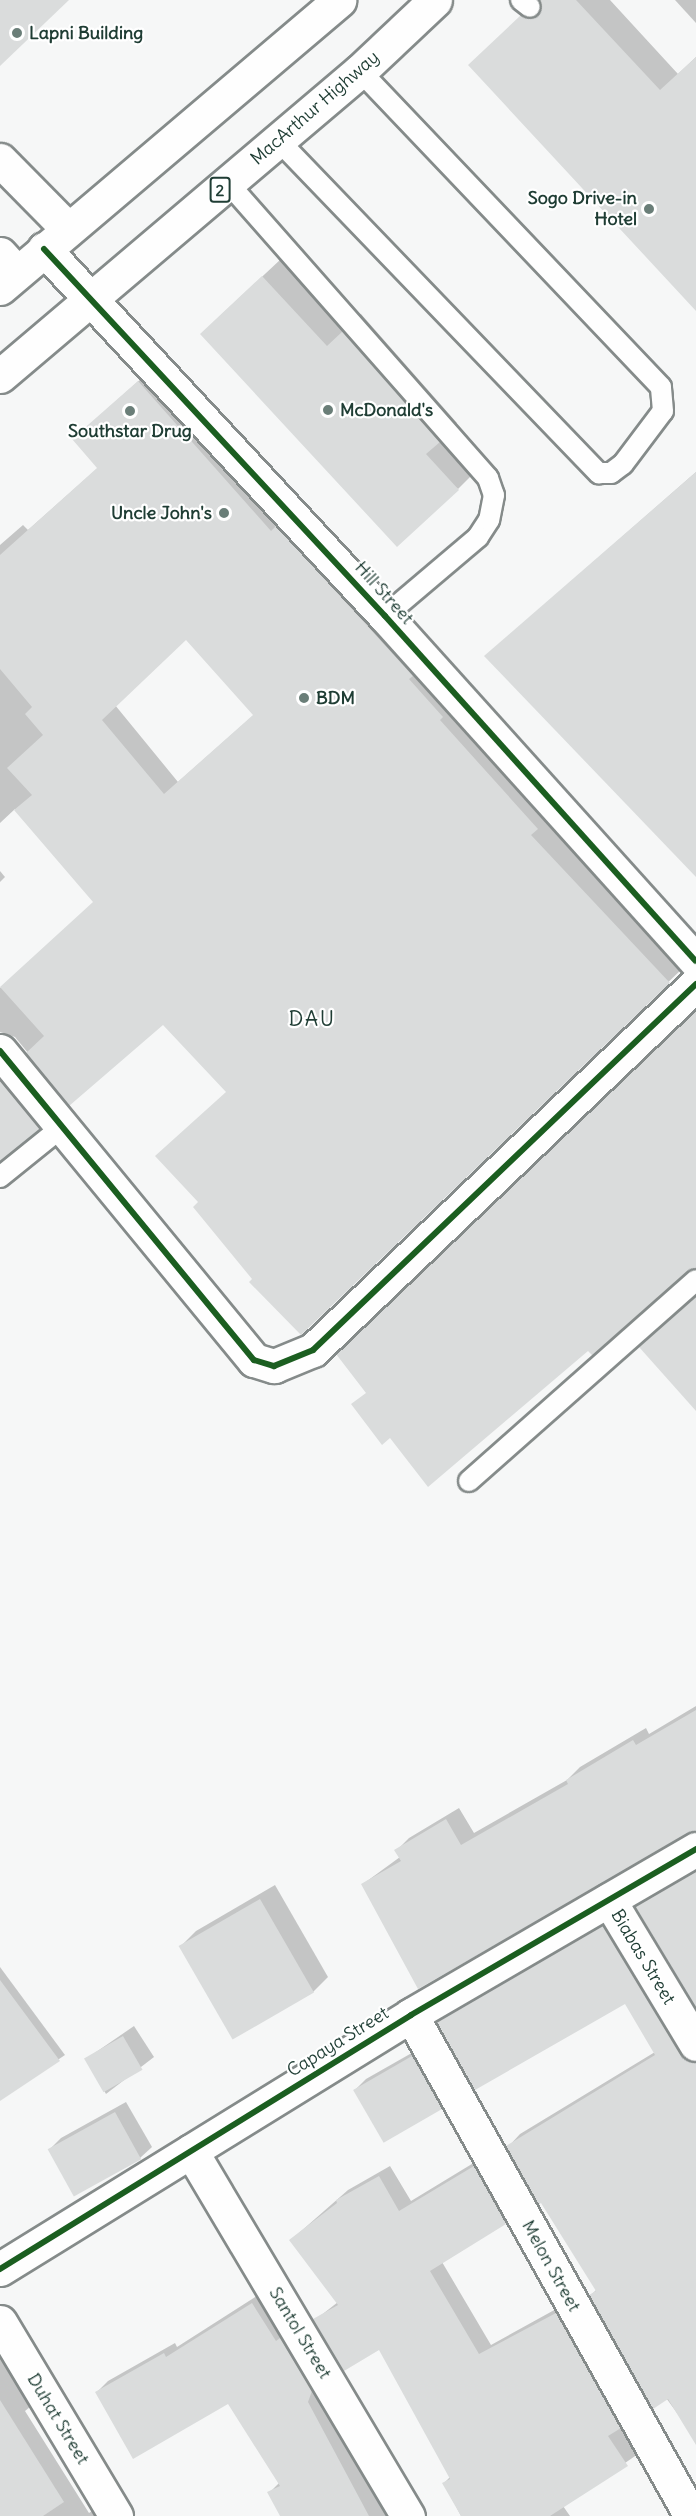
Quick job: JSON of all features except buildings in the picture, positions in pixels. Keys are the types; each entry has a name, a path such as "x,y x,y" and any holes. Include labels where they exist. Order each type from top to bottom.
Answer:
{"main road":[{"path":"6,272 56,239 339,0"},
{"name":"MacArthur Highway","path":"0,376 360,71 435,0"},
{"name":"Hill Street","path":"0,159 56,239 92,298 386,616 696,961"},
{"path":"0,1051 254,1360 274,1366 313,1350 696,984"},
{"name":"Capaya Street","path":"0,2269 411,2015 696,1849"},
{"name":"Biabas Street","path":"609,1900 696,2044"},
{"name":"Melon Street","path":"411,2015 691,2516"},
{"name":"Santol Street","path":"191,2151 408,2516"},
{"name":"Duhat Street","path":"0,2322 116,2516"}],"lane":[{"path":"278,140 599,473 610,473 623,464 663,411 661,387 360,71"},
{"path":"228,183 488,478 494,495 489,520 478,537 386,616"},
{"path":"0,1177 63,1127"},
{"path":"469,1480 696,1280"}],"cycle path":[{"path":"44,249 385,616 696,961"},
{"path":"0,1051 254,1360 274,1366 313,1350 696,984"},
{"path":"0,2269 411,2015 696,1849"}],"place":[{"name":"Lapni Building","path":"17,33"},
{"name":"Sogo Drive-in Hotel","path":"649,209"},
{"name":"McDonald's","path":"328,410"},
{"name":"Southstar Drug","path":"130,411"},
{"name":"Uncle John's","path":"224,513"},
{"name":"BDM","path":"304,698"}],"district":[{"name":"DAU","path":"312,1019"}]}
